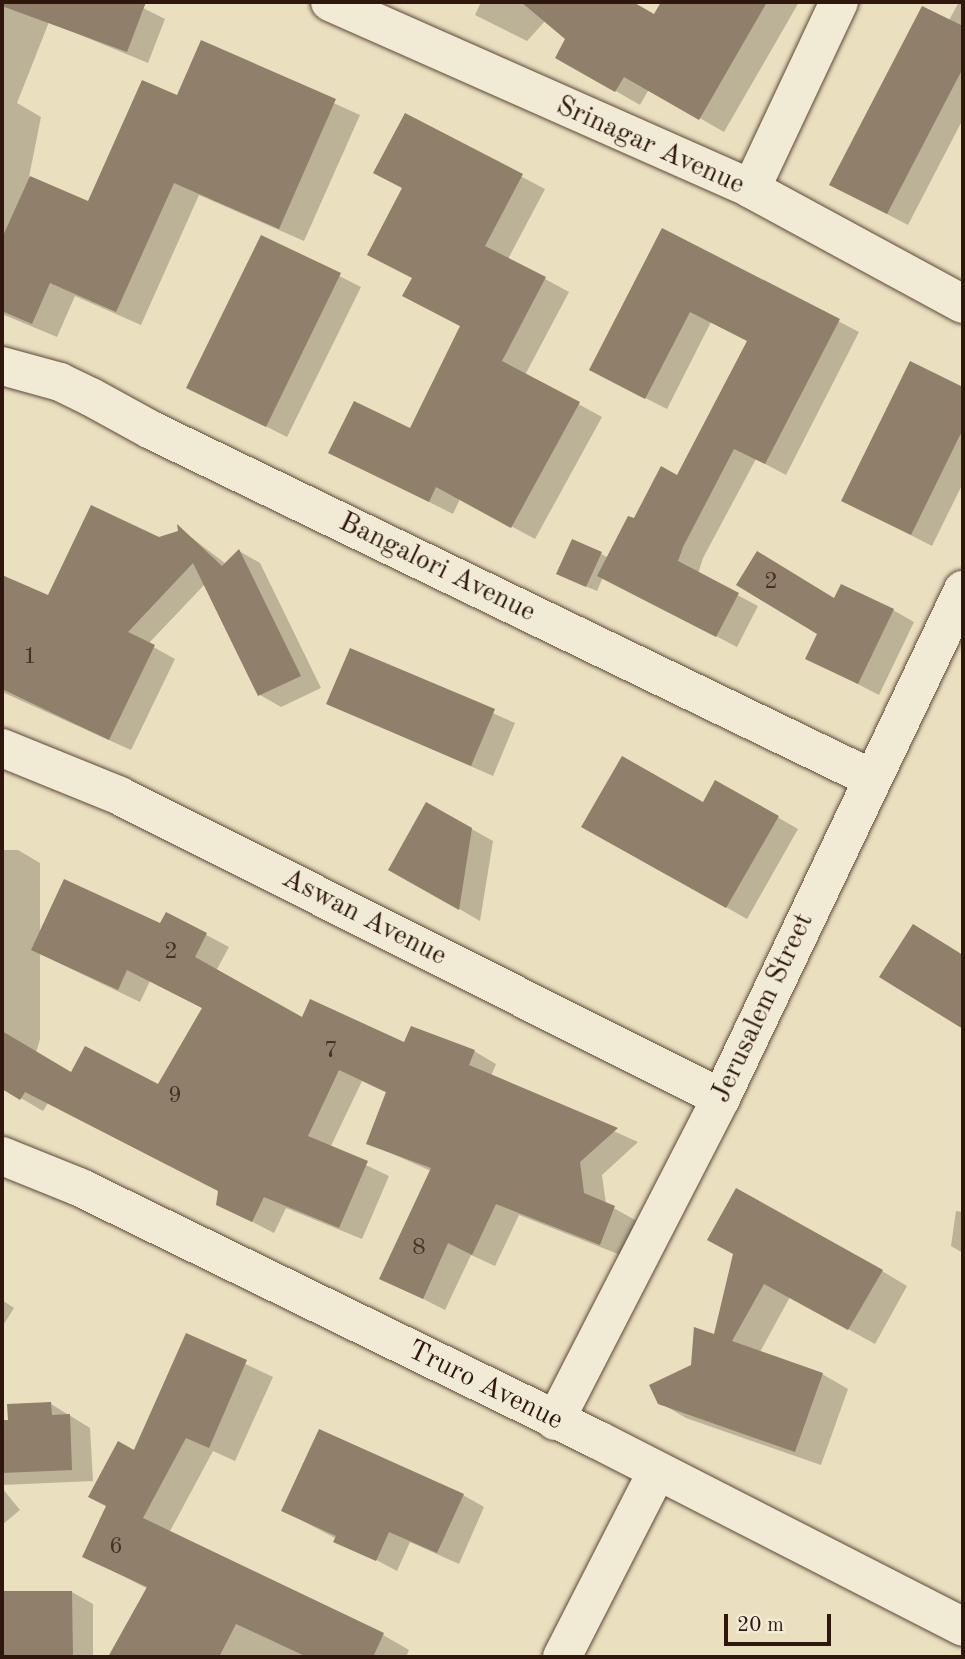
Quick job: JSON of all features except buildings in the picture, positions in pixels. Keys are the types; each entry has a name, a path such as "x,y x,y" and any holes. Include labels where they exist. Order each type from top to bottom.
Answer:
{"street":[{"name":"Srinagar Avenue","path":"330,2 751,189 963,303"},
{"path":"751,189 839,2"},
{"name":"Bangalori Avenue","path":"2,366 60,382 871,778"},
{"name":"Jerusalem Street","path":"555,1422 721,1098 871,778 963,590"},
{"name":"Aswan Avenue","path":"2,748 120,796 721,1098"},
{"name":"Truro Avenue","path":"2,1156 79,1187 963,1627"},
{"path":"562,1657 656,1473"}]}
